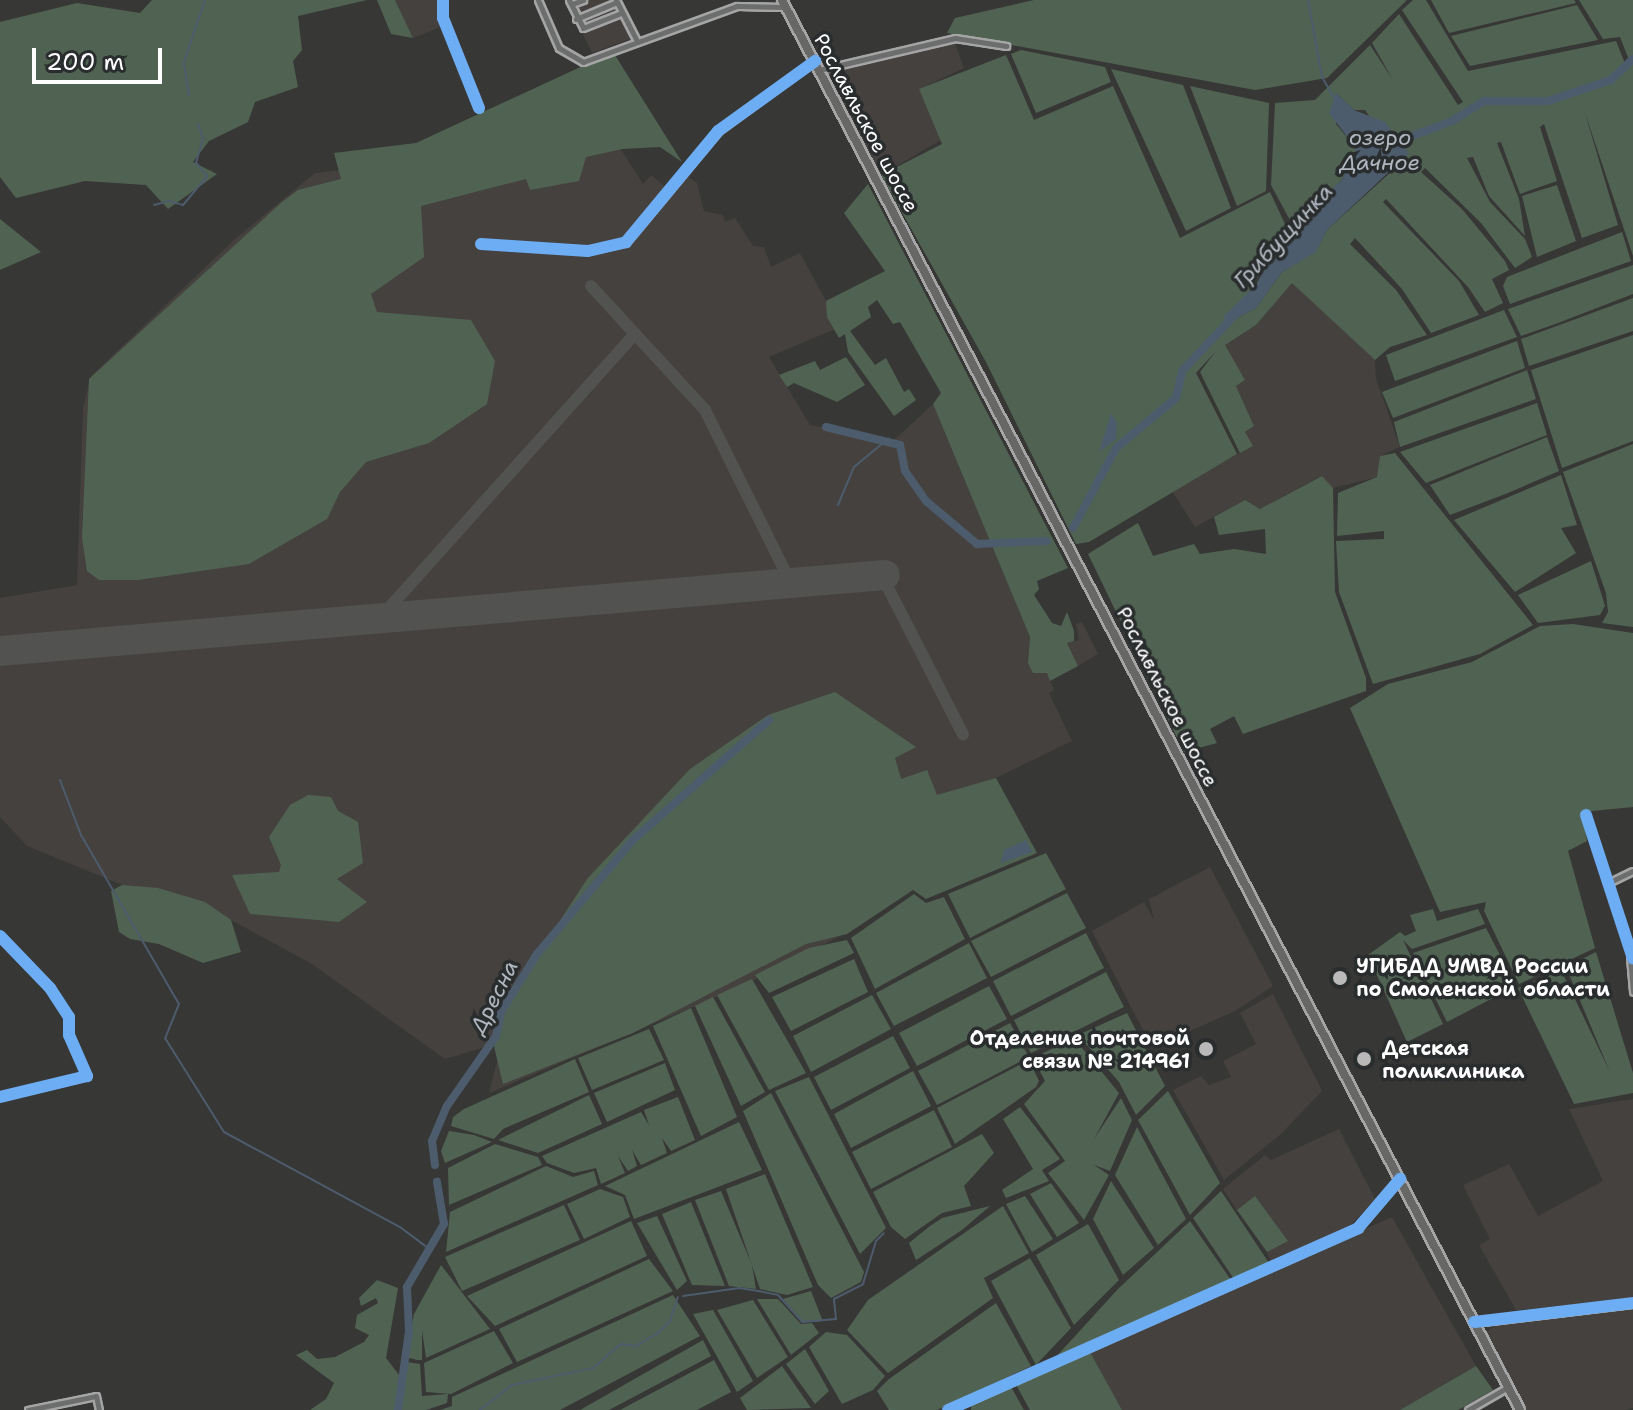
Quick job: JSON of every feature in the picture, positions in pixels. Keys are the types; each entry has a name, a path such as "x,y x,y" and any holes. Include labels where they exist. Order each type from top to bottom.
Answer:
{"main road":[{"name":"Рославльское шоссе","path":"784,4 1520,1410"}],"street":[{"path":"443,0 443,18 479,108"},
{"path":"538,0 559,48 570,58 583,62 636,39 737,6 784,4"},
{"path":"583,0 570,2 583,28 621,13"},
{"path":"576,19 616,1 636,39"},
{"path":"481,244 588,251 626,242 718,131 817,65 955,38 1006,46"},
{"path":"1586,815 1633,959"},
{"path":"1610,882 1633,871"},
{"path":"0,936 50,988 69,1017 69,1035 87,1076 0,1097"},
{"path":"1628,943 1633,992"},
{"path":"948,1410 1358,1228 1400,1179"},
{"path":"1474,1322 1633,1303"},
{"path":"1468,1410 1508,1387"},
{"path":"28,1410 96,1396 99,1410"}],"shaded area":[{"path":"395,0 447,0 443,26 413,38"},
{"path":"566,0 618,0 635,37 592,53"},
{"path":"953,38 964,68 920,89 941,140 881,175 827,73 831,63"},
{"path":"615,140 643,184 651,175 674,194 688,177 697,183 704,211 723,215 725,222 735,218 753,246 764,247 771,267 800,253 826,301 835,329 769,357 810,425 894,440 933,404 1030,637 1028,663 1047,673 1054,690 1049,693 1072,741 973,789 852,930 740,987 489,1093 502,1042 445,1059 312,964 231,920 208,920 27,846 0,817 0,598 77,585 83,408 91,376 235,239 315,173"},
{"path":"1292,282 1375,360 1376,379 1400,447 1380,456 1378,477 1333,488 1321,476 1260,509 1245,500 1195,527 1172,491 1252,446 1245,432 1254,426 1236,386 1245,380 1224,345 1256,325"},
{"path":"1082,622 1098,654 1078,666 1067,643 1079,640 1076,624"},
{"path":"1210,867 1273,986 1235,1011 1152,1048 1092,931 1144,902 1154,920 1149,899"},
{"path":"1273,994 1322,1091 1281,1134 1224,1180 1173,1090 1201,1076 1209,1085 1231,1077 1223,1061 1256,1044 1240,1013"},
{"path":"1633,1099 1633,1299 1516,1310 1479,1245 1490,1239 1463,1185 1509,1164 1538,1216 1603,1181 1569,1109"},
{"path":"1339,1129 1375,1199 1350,1226 1271,1262 1267,1252 1287,1241 1256,1197 1237,1210 1223,1189 1265,1155 1271,1160"},
{"path":"1392,1217 1476,1366 1400,1410 1122,1410 1090,1352"},
{"path":"1633,1309 1633,1408 1626,1410 1527,1410 1486,1333 1499,1321"}],"green space":[{"path":"152,0 367,0 298,16 302,50 293,61 298,87 255,102 248,122 209,141 193,162 217,174 168,209 146,185 85,181 16,198 0,177 0,22 77,3 140,13"},
{"path":"377,0 395,0 413,38 391,34"},
{"path":"1034,0 1407,0 1327,78 1255,90 947,33 955,18"},
{"path":"1413,0 1426,0 1468,71 1616,41 1626,66 1631,65 1620,37 1603,39 1579,0 1633,0 1633,256 1585,113 1618,225 1582,238 1544,124 1540,127 1557,181 1520,194 1501,142 1497,143 1519,199 1525,236 1489,196 1473,157 1467,158 1490,202 1525,239 1532,257 1515,268 1481,223 1425,168 1421,172 1462,209 1505,261 1509,270 1492,279 1503,303 1485,312 1468,287 1386,199 1383,202 1459,281 1479,315 1431,333 1402,289 1355,238 1350,244 1396,290 1427,335 1390,347 1375,360 1292,283 1256,325 1225,345 1245,380 1236,386 1254,426 1245,432 1253,446 1240,453 1200,372 1216,351 1196,373 1237,454 1089,542 1076,544 986,362 881,175 942,144 919,89 1006,55 1034,120 1113,86 1180,238 1270,192 1293,241 1272,255 1230,322 1256,308 1282,272 1316,251 1327,230 1402,162 1365,110 1354,110 1337,94 1336,124 1355,147 1355,157 1341,181 1293,226 1271,185 1275,103 1315,100 1370,45 1393,80 1372,43 1399,14 1458,105 1463,102 1402,10"},
{"path":"1431,0 1574,0 1576,3 1449,33"},
{"path":"1577,5 1598,40 1470,66 1451,36"},
{"path":"1021,50 1105,67 1111,82 1036,113 1011,54"},
{"path":"613,52 682,162 660,147 622,149 586,157 579,181 530,190 526,179 421,206 424,257 371,294 377,312 471,320 495,361 487,404 429,443 366,462 340,492 327,519 249,564 138,580 99,580 87,571 82,538 89,379 282,202 298,190 341,179 334,153 416,143"},
{"path":"1111,69 1183,85 1231,208 1186,231"},
{"path":"1190,86 1269,103 1266,191 1237,206"},
{"path":"868,184 1068,568 1037,581 1039,589 1034,595 1052,623 1061,626 1067,612 1074,631 1074,641 1067,643 1078,666 1050,681 1047,673 1033,673 1028,663 1030,637 933,404 941,393 900,322 893,324 877,300 868,307 871,317 850,331 875,365 886,358 904,392 909,389 916,400 894,416 848,352 845,334 839,338 827,317 826,301 885,271 844,213"},
{"path":"1557,185 1576,241 1537,257 1522,196"},
{"path":"0,219 41,252 0,270"},
{"path":"1622,232 1631,261 1510,304 1503,286 1507,277"},
{"path":"1633,265 1633,294 1521,336 1508,309"},
{"path":"1633,298 1633,331 1529,366 1521,339"},
{"path":"1504,310 1517,337 1395,381 1386,355"},
{"path":"1633,335 1633,441 1562,468 1531,370"},
{"path":"1517,341 1525,368 1393,418 1382,392"},
{"path":"846,357 865,385 837,402 794,383 787,387 779,375 815,361 820,370"},
{"path":"1527,370 1536,399 1400,447 1394,422"},
{"path":"1537,403 1547,435 1426,483 1400,452"},
{"path":"1547,437 1559,471 1508,493 1450,515 1430,485"},
{"path":"1633,444 1633,627 1602,623 1608,612 1606,593 1563,472"},
{"path":"1395,453 1533,625 1480,654 1373,684 1339,592 1336,541 1384,539 1384,531 1337,536 1338,493 1377,477 1380,456"},
{"path":"1561,475 1577,525 1561,528 1576,553 1515,592 1454,520"},
{"path":"1322,476 1333,488 1335,592 1366,678 1366,691 1243,734 1234,716 1210,729 1217,743 1184,752 1088,554 1138,523 1153,556 1194,544 1200,554 1234,549 1266,554 1265,529 1219,535 1214,517 1245,500 1260,509"},
{"path":"1591,561 1605,606 1600,615 1538,623 1518,595"},
{"path":"1573,624 1633,633 1633,807 1582,812 1587,841 1568,851 1595,948 1519,984 1484,911 1486,902 1440,912 1350,708 1388,684 1472,662 1540,626"},
{"path":"835,692 916,747 895,758 901,779 927,770 937,795 996,778 1037,853 926,899 913,890 847,934 806,944 633,1033 503,1084 492,1038 519,984 587,879 690,769 768,715"},
{"path":"308,795 331,797 338,811 358,822 363,863 337,879 367,902 339,922 250,914 232,875 279,872 281,865 269,837 290,805"},
{"path":"1046,853 1066,889 970,938 948,894"},
{"path":"122,885 158,888 205,902 231,920 241,952 203,963 159,944 130,939 119,932 111,891"},
{"path":"1067,893 1086,928 991,977 971,941"},
{"path":"914,894 926,903 944,897 965,939 875,989 851,938"},
{"path":"1433,909 1437,921 1478,909 1485,924 1412,949 1403,940 1443,1024 1407,1042 1368,955 1400,932 1405,936 1416,931 1410,915"},
{"path":"1486,928 1516,986 1447,1022 1413,953"},
{"path":"1086,933 1104,968 1011,1016 993,981"},
{"path":"847,940 854,953 769,993 755,975 809,948"},
{"path":"969,943 987,978 894,1026 876,993"},
{"path":"1596,952 1633,1073 1633,1093 1574,1104 1518,988 1561,970 1610,1072 1566,967"},
{"path":"854,959 868,992 791,1031 772,997"},
{"path":"1106,972 1124,1007 1031,1053 1014,1020"},
{"path":"752,979 806,1073 769,1090 717,995"},
{"path":"989,986 1007,1019 917,1066 899,1033"},
{"path":"872,995 891,1029 811,1072 793,1036"},
{"path":"713,997 765,1092 741,1106 695,1006"},
{"path":"691,1008 737,1117 701,1136 653,1026"},
{"path":"1127,1013 1165,1086 1136,1115 1119,1082 1078,1035"},
{"path":"1010,1023 1029,1057 937,1105 918,1071"},
{"path":"649,1029 664,1060 592,1090 578,1058"},
{"path":"893,1036 910,1068 831,1110 814,1077"},
{"path":"1074,1038 1119,1093 1094,1139 1121,1098 1132,1120 1110,1171 1094,1165 1109,1175 1084,1220 1048,1173 1065,1161 1024,1104 1045,1081 1033,1058"},
{"path":"575,1059 589,1092 503,1129 494,1139 451,1126 453,1117 464,1109"},
{"path":"1029,1060 1039,1081 1036,1087 955,1144 937,1108"},
{"path":"665,1063 675,1090 607,1122 594,1093"},
{"path":"913,1071 931,1106 851,1148 834,1114"},
{"path":"809,1077 886,1228 860,1254 775,1091"},
{"path":"1168,1091 1220,1183 1190,1215 1138,1120"},
{"path":"771,1093 864,1272 861,1282 831,1298 818,1285 743,1111"},
{"path":"589,1095 602,1124 538,1153 498,1140"},
{"path":"678,1097 695,1140 671,1151 662,1138 667,1153 641,1165 632,1150 637,1166 628,1171 618,1156 625,1173 601,1184 596,1168 574,1173 547,1163 542,1156 641,1112 649,1125 644,1110"},
{"path":"1020,1107 1060,1159 1042,1170 1049,1181 1006,1198 1002,1190 1033,1169 1003,1119"},
{"path":"934,1110 952,1147 871,1189 852,1152"},
{"path":"739,1122 762,1170 634,1219 625,1195 605,1186"},
{"path":"1137,1127 1186,1219 1158,1245 1115,1175"},
{"path":"449,1131 492,1142 445,1163 441,1151"},
{"path":"982,1134 994,1153 964,1186 971,1206 942,1213 905,1239 891,1227 873,1192"},
{"path":"495,1144 538,1157 542,1165 449,1205 448,1168"},
{"path":"546,1166 573,1177 594,1171 598,1185 446,1252 450,1212"},
{"path":"765,1174 813,1287 787,1295 760,1289 726,1189"},
{"path":"1111,1181 1154,1248 1123,1275 1093,1219"},
{"path":"1051,1183 1079,1223 1057,1237 1030,1194"},
{"path":"600,1189 623,1197 630,1217 584,1239 567,1204"},
{"path":"721,1191 752,1265 756,1289 729,1286 695,1200"},
{"path":"1221,1191 1269,1263 1234,1279 1193,1218"},
{"path":"1025,1196 1053,1239 1032,1252 1006,1204"},
{"path":"1255,1196 1288,1241 1267,1252 1237,1210"},
{"path":"691,1202 725,1286 692,1285 662,1214"},
{"path":"564,1205 580,1240 462,1291 445,1257"},
{"path":"990,1206 962,1230 916,1260 909,1243 930,1226 942,1218"},
{"path":"1003,1206 1029,1253 984,1278 993,1298 888,1373 847,1330 868,1300"},
{"path":"657,1216 687,1281 677,1290 637,1223"},
{"path":"631,1221 647,1256 495,1326 467,1296"},
{"path":"1190,1221 1231,1280 1054,1359 1118,1289"},
{"path":"1088,1224 1119,1280 1074,1325 1036,1255"},
{"path":"1030,1258 1071,1328 1036,1365 991,1281"},
{"path":"649,1259 673,1291 517,1362 499,1329"},
{"path":"441,1265 490,1329 426,1358 422,1330 422,1360 406,1357 414,1314"},
{"path":"377,1280 398,1288 386,1358 403,1380 406,1362 420,1364 422,1396 448,1394 447,1403 426,1410 310,1410 326,1399 334,1383 296,1355 307,1350 317,1359 335,1357 364,1342 369,1335 355,1328 357,1315 378,1303 376,1298 361,1306 359,1298"},
{"path":"811,1291 822,1319 819,1322 802,1321 783,1299"},
{"path":"673,1295 700,1336 560,1410 440,1410 452,1406 452,1397"},
{"path":"757,1299 778,1299 801,1324 812,1323 819,1333 791,1355"},
{"path":"753,1300 788,1357 757,1378 717,1310"},
{"path":"996,1303 1031,1366 937,1410 889,1410 877,1391 889,1379"},
{"path":"713,1310 753,1381 737,1392 693,1314"},
{"path":"494,1331 513,1363 451,1394 426,1392 424,1363"},
{"path":"826,1332 847,1335 885,1376 873,1390 842,1404 809,1347"},
{"path":"703,1340 711,1356 609,1410 580,1410"},
{"path":"805,1349 829,1391 815,1404 786,1364"},
{"path":"1090,1352 1122,1410 1030,1410 1015,1383"},
{"path":"714,1360 731,1392 697,1410 620,1410"},
{"path":"782,1366 811,1408 747,1410 740,1398"},
{"path":"1476,1366 1493,1390 1458,1410 1400,1410"},
{"path":"1010,1385 1024,1410 971,1410 971,1404"}],"water":[{"name":"озеро Дачное","path":"1336,93 1354,110 1385,122 1409,153 1327,230 1316,252 1282,272 1256,308 1230,322 1223,317 1256,285 1272,255 1293,241 1315,203 1341,181 1355,157 1355,147 1329,113"},
{"path":"1111,413 1117,423 1116,439 1099,452"},
{"path":"1026,840 1032,852 1001,863 1004,850"}],"waterway":[{"path":"189,95 184,62 205,0"},
{"path":"1308,0 1322,77 1334,98"},
{"name":"Грибущинка","path":"1396,142 1452,121 1484,101 1548,101 1611,80 1633,59"},
{"path":"154,205 169,201 183,205 207,176 196,163 203,138 198,124"},
{"name":"Грибущинка","path":"1073,528 1116,448 1176,398 1182,371 1235,315"},
{"name":"Грибущинка","path":"826,427 900,445 905,471 926,501 977,544 1047,541"},
{"path":"838,505 854,467 889,438"},
{"name":"Дресна","path":"435,1165 432,1141 447,1106 496,1036 501,1012 537,954 634,839 769,720"},
{"path":"60,780 81,835 179,1004 165,1038 224,1132 400,1227 429,1249"},
{"name":"Дресна","path":"398,1410 409,1331 407,1287 444,1224 437,1182"},
{"path":"683,1296 739,1288 778,1295 802,1322 836,1319 834,1299 863,1284 876,1241 884,1233"},
{"path":"480,1410 512,1385 593,1368 621,1344 636,1346 670,1321 678,1297"}],"taxiway":[{"path":"591,286 705,410 791,583"},
{"path":"379,619 635,334"},
{"path":"882,576 963,734"}],"runway":[{"path":"0,651 885,575"}],"cycle path":[{"path":"443,0 443,18 479,108"},
{"path":"481,244 588,251 626,242 718,131 815,61"},
{"path":"1586,815 1633,959"},
{"path":"0,936 50,988 69,1017 69,1035 87,1076 0,1097"},
{"path":"948,1410 1358,1228 1400,1179"},
{"path":"1474,1322 1633,1303"}],"place":[{"name":"УГИБДД УМВД России по Смоленской области","path":"1340,978"},
{"name":"Отделение почтовой связи № 214961","path":"1206,1049"},
{"name":"Детская поликлиника","path":"1364,1059"}]}
